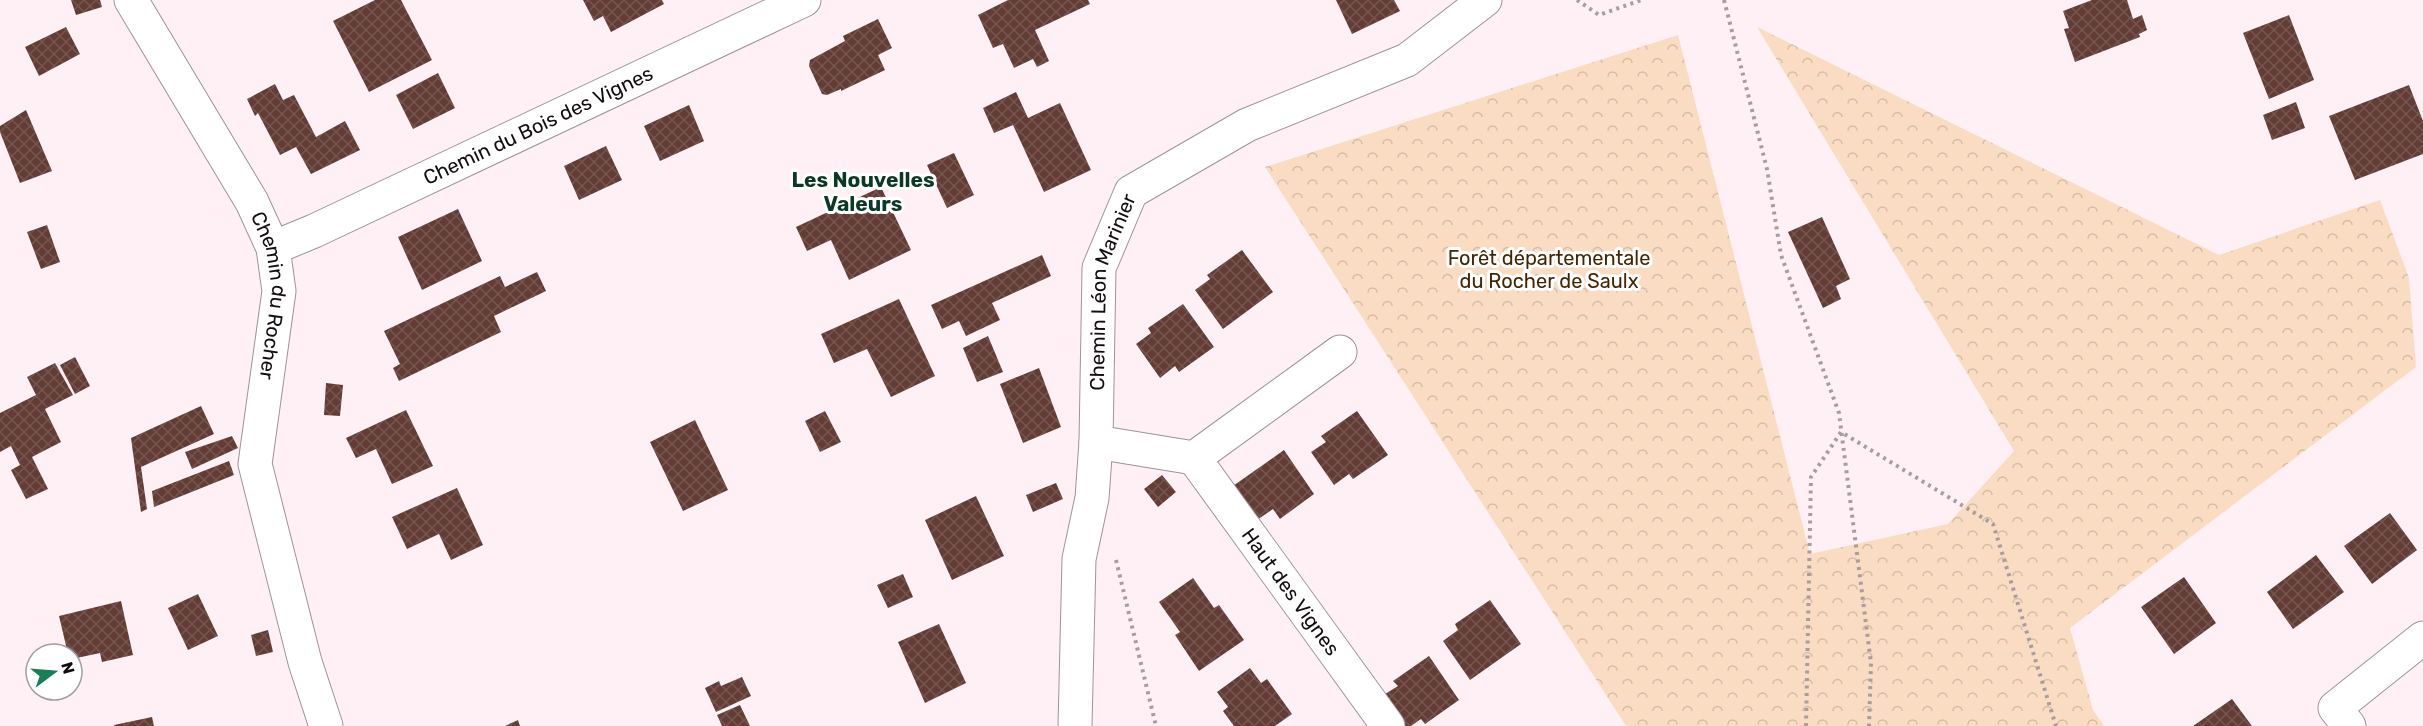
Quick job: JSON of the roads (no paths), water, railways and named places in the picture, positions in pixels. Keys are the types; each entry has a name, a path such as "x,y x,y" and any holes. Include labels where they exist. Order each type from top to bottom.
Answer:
{"street":[{"name":"Chemin du Rocher","path":"131,0 252,202 273,248 279,291 255,464 305,662 326,726"},
{"name":"Chemin du Bois des Vignes","path":"273,248 314,231 804,0"},
{"name":"Chemin Léon Marinier","path":"1076,726 1079,559 1092,498 1096,442 1099,268 1131,192 1247,125 1407,60 1485,0"},
{"path":"1096,442 1194,458 1340,352"},
{"name":"Haut des Vignes","path":"1194,458 1388,726"},
{"path":"2349,726 2335,708 2423,638"}],"district":[{"name":"Les Nouvelles Valeurs","path":"863,191"}],"park label":[{"name":"Forêt départementale du Rocher de Saulx","path":"1549,270"}]}
